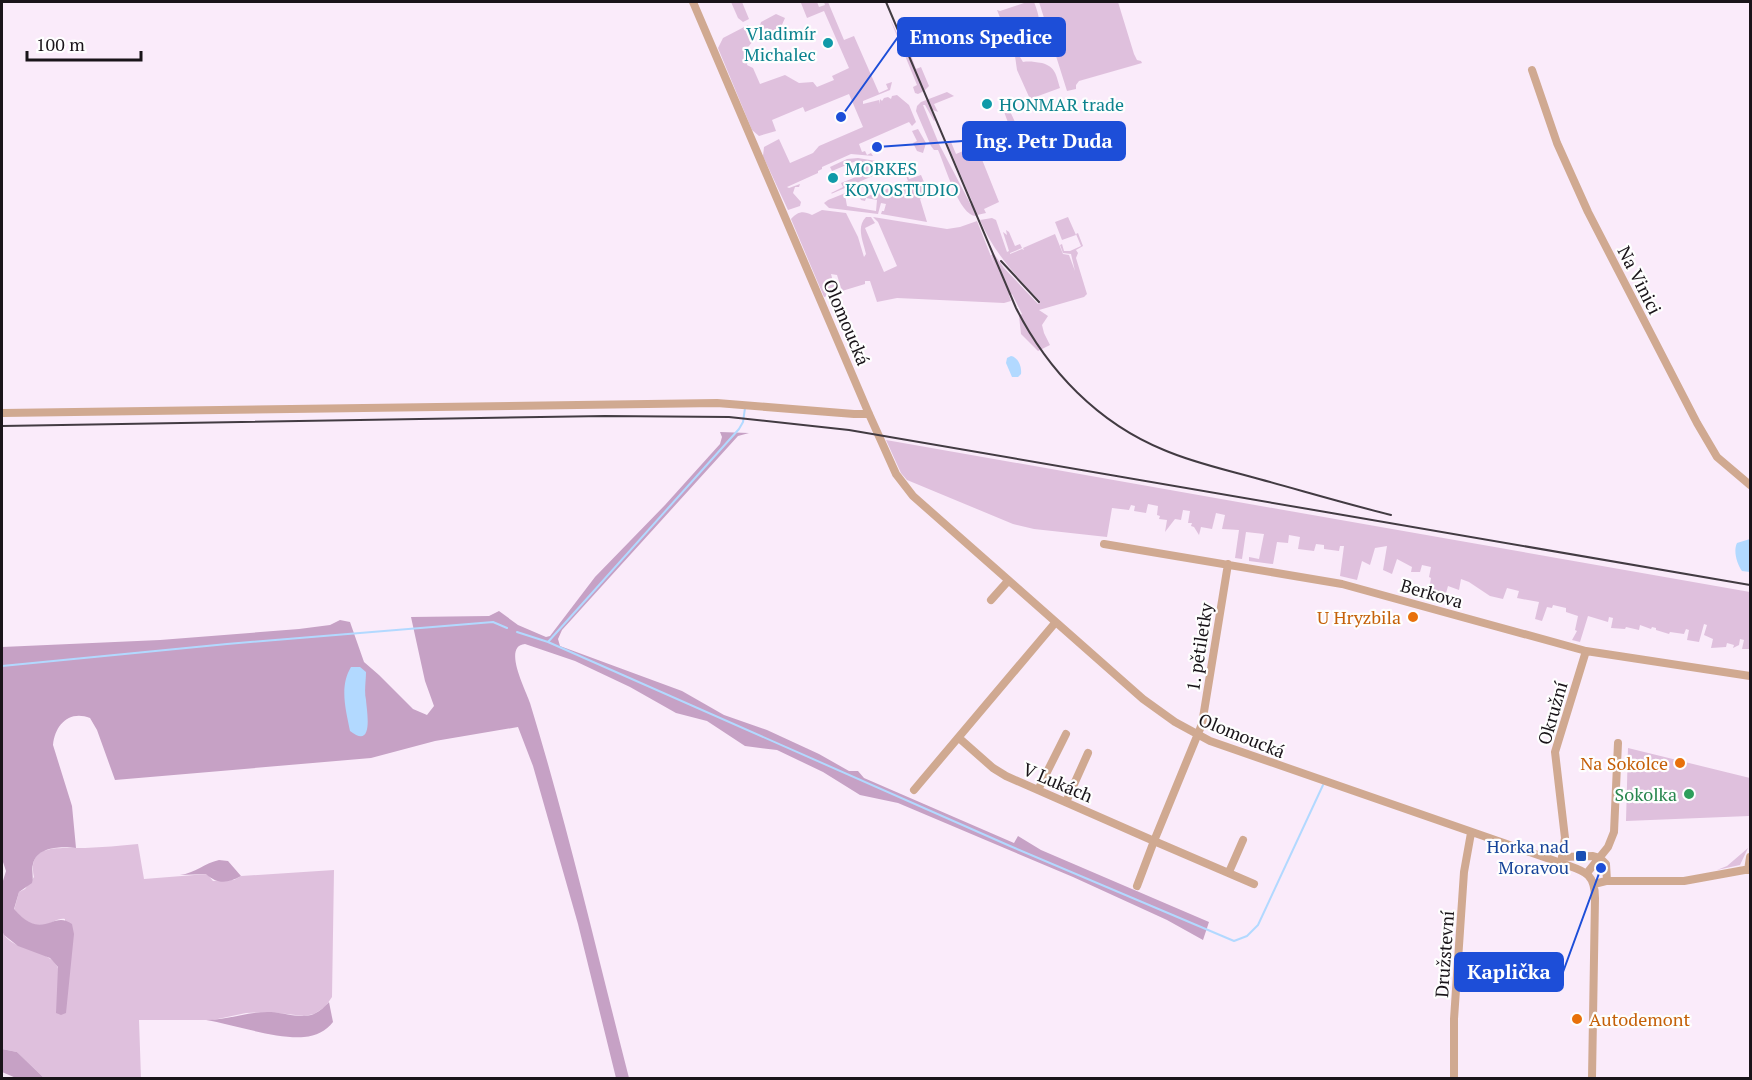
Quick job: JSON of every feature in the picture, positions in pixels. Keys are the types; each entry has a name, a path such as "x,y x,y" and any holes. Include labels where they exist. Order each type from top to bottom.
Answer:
{"street":[{"name":"Olomoucká","path":"693,2 869,414 896,474 913,496 1148,704 1198,735 1471,833 1562,860 1587,873"},
{"name":"Na Vinici","path":"1532,70 1557,143 1588,212 1697,423 1718,457 1750,485"},
{"path":"2,413 746,404 869,414"},
{"name":"Berkova","path":"1104,544 1342,584 1586,651 1750,676"},
{"name":"1. pětiletky","path":"1198,735 1203,719 1227,564"},
{"path":"991,600 1008,582"},
{"path":"914,790 1055,623"},
{"name":"Okružní","path":"1562,860 1565,838 1555,750 1586,651"},
{"path":"1038,790 1066,734"},
{"path":"1137,886 1198,735"},
{"name":"V Lukách","path":"959,738 1001,773 1254,884"},
{"path":"1592,1078 1594,884 1592,877 1587,873 1608,847 1614,832 1618,743"},
{"path":"1066,802 1088,753"},
{"name":"Družstevní","path":"1454,1078 1464,872 1471,833"},
{"path":"1229,872 1243,840"},
{"path":"1562,860 1593,856 1600,858 1606,864 1607,881"},
{"path":"1594,884 1607,881 1684,882 1749,869 1750,856"}],"shaded area":[{"path":"731,2 742,2 749,19 743,22 738,18"},
{"path":"817,2 819,7 825,5 824,2 828,2 844,40 854,36 879,93 888,89 886,84 892,82 890,90 863,101 863,104 879,100 879,104 880,99 882,101 888,97 891,99 892,96 897,95 909,105 916,122 912,126 909,122 859,144 862,152 865,151 867,155 871,153 873,156 851,154 787,187 800,184 799,187 795,187 793,193 801,202 800,206 788,210 763,156 764,147 779,139 790,163 813,153 819,146 863,127 849,94 805,112 803,107 772,120 776,131 759,136 752,130 718,48 723,38 748,25 753,41 744,52 749,55 747,65 753,68 760,84 785,75 799,83 813,82 817,87 834,80 832,76 849,68 824,11 807,18 801,3"},
{"path":"1034,2 1039,21 1037,32 1029,46 1013,50 997,10"},
{"path":"1039,2 1118,2 1134,54 1142,63 1079,81 1076,89 1067,91"},
{"path":"776,14 785,18 781,27 767,33 768,28 762,29 761,32 759,29 761,22"},
{"path":"890,19 903,45 908,47 916,69 921,67 929,86 918,94 915,93 913,87 917,85"},
{"path":"1015,56 1020,57 1023,62 1042,63 1050,67 1055,72 1060,88 1030,99 1017,70"},
{"path":"947,92 954,96 934,104 938,112 933,110 927,101 934,121 923,105 939,144 971,205 972,201 947,143 951,142 956,154 977,147 999,202 984,209 986,213 976,216 970,214 958,199 938,150 934,150 931,146 916,111 921,102"},
{"path":"1003,109 1009,109 1022,137 1019,143 1016,144"},
{"path":"918,129 926,143 923,153 917,151 913,143 917,141 912,131"},
{"path":"847,159 876,161 878,169 875,175 831,194 843,187 841,183 861,175 856,161 832,171 830,167"},
{"path":"905,168 909,179 921,175 929,194 920,199 927,222 881,214 886,204 881,203 878,214 829,208 824,203 868,184 845,195 847,206 876,211 877,200 866,198 865,201 860,198 908,181 904,171 894,175 893,173"},
{"path":"822,210 846,213 858,237 864,257 866,254 861,225 866,217 871,217 875,223 865,228 884,272 897,266 878,222 873,217 947,229 977,221 996,269 991,255 994,254 1038,304 1040,301 999,254 980,220 992,218 996,220 1007,252 1009,251 1003,232 1007,235 1006,230 1015,246 1020,244 1022,248 1010,254 1024,250 1023,248 1055,234 1063,254 1069,255 1075,271 1071,254 1063,253 1060,245 1062,244 1064,251 1081,246 1076,234 1078,233 1083,246 1076,250 1078,253 1076,258 1087,294 1084,297 1039,310 1048,316 1042,325 1050,345 1038,351 1021,334 1019,316 1022,314 1012,294 1009,295 1011,301 1004,303 897,298 877,302 870,281 842,291 837,275 831,274 836,293 824,297 791,219 799,213 812,215"},
{"path":"1068,217 1076,235 1062,240 1055,222"},
{"path":"720,432 749,433 738,436 562,630 558,639 560,646 682,691 724,715 767,730 849,771 858,771 864,778 1014,843 1018,836 1041,850 1209,922 1203,940 1167,920 1073,877 898,803 860,795 823,772 777,750 745,746 707,721 676,713 630,687 575,661 525,644 518,647 516,652 517,669 530,703 557,796 629,1078 616,1078 578,924 533,766 518,727 435,741 371,758 115,780 97,730 90,718 76,716 64,721 57,731 53,745 72,806 76,848 57,847 39,854 33,864 32,883 19,892 14,909 33,924 40,925 65,920 72,924 74,934 66,1013 61,1015 56,1013 58,967 50,958 18,946 2,931 2,884 6,871 2,859 2,647 160,640 299,629 330,625 340,620 350,622 364,662 413,709 427,715 434,706 425,681 411,617 489,616 499,611 518,625 546,637 550,636 595,577 720,444 722,437"},
{"path":"886,440 1750,592 1750,649 1742,649 1744,640 1740,639 1739,645 1733,648 1734,645 1727,643 1726,647 1711,648 1713,639 1704,635 1707,625 1704,624 1699,642 1687,640 1689,630 1686,629 1684,634 1670,632 1669,634 1656,630 1656,628 1651,629 1640,625 1639,630 1626,627 1625,629 1611,628 1613,618 1609,617 1608,622 1588,616 1580,642 1572,640 1577,631 1575,630 1578,616 1566,612 1566,608 1553,605 1552,608 1547,607 1542,621 1535,619 1539,602 1517,598 1519,591 1507,588 1503,599 1490,596 1461,579 1459,590 1448,586 1443,604 1436,602 1438,593 1429,590 1431,567 1422,565 1420,572 1411,572 1412,567 1397,559 1392,574 1383,570 1387,546 1375,548 1370,565 1362,561 1357,580 1340,576 1344,546 1340,546 1339,551 1324,549 1324,545 1316,544 1314,551 1298,549 1300,537 1289,535 1288,543 1277,542 1273,564 1249,561 1249,557 1259,559 1264,534 1246,532 1242,559 1235,558 1239,530 1222,529 1225,515 1216,513 1212,529 1201,527 1199,535 1191,526 1192,523 1188,523 1190,511 1183,510 1181,520 1175,519 1165,532 1167,520 1159,519 1158,506 1148,504 1146,513 1134,511 1135,506 1131,505 1129,510 1112,508 1107,537 1034,529 1013,524 907,480 901,473"},
{"name":"Sokolka","path":"1628,748 1750,778 1749,816 1626,821"},
{"path":"138,844 144,879 207,874 213,881 234,880 241,876 334,870 332,997 325,1007 314,1014 304,1016 270,1012 246,1013 213,1020 139,1020 141,1078 44,1078 17,1052 2,1049 2,931 13,943 44,955 57,966 62,982 66,1013 65,919 41,926 28,922 14,910 19,892 25,889 34,877 33,865 41,852 58,848"},
{"path":"1748,848 1740,865 1717,870 1727,866"},
{"path":"219,860 228,861 241,876 223,882 206,874 180,875 209,863"},
{"path":"329,1002 333,1022 317,1034 308,1036 280,1036 206,1020 263,1012 309,1015 318,1012"},
{"path":"2,1049 17,1052 44,1078 16,1078 2,1072"}],"water":[{"path":"1011,356 1018,360 1020,365 1021,374 1018,377 1012,377 1006,363 1007,358"},
{"path":"1750,539 1750,572 1742,571 1735,550 1737,543"},
{"path":"351,667 360,667 366,672 367,727 363,736 350,731 344,699 345,682"}],"waterway":[{"path":"548,642 739,429 743,422 745,408"},
{"path":"2,666 227,644 493,622 507,628"},
{"path":"517,632 548,642 1010,846 1234,941 1247,936 1258,925 1323,785"}],"railway":[{"path":"886,2 1016,308 1043,353 1077,392 1118,425 1140,439 1175,455 1391,515"},
{"path":"1001,261 1039,302"},
{"path":"2,426 605,416 729,417 849,430 1750,585"}],"place":[{"name":"Vladimír Michalec","path":"828,43"},
{"name":"HONMAR trade","path":"987,104"},
{"name":"Emons Spedice","path":"841,117"},
{"name":"Ing. Petr Duda","path":"877,147"},
{"name":"MORKES KOVOSTUDIO","path":"833,178"},
{"name":"U Hryzbila","path":"1413,617"},
{"name":"Na Sokolce","path":"1680,763"},
{"name":"Sokolka","path":"1689,794"},
{"name":"Horka nad Moravou","path":"1581,856"},
{"name":"Kaplička","path":"1601,868"},
{"name":"Autodemont","path":"1577,1019"}]}
